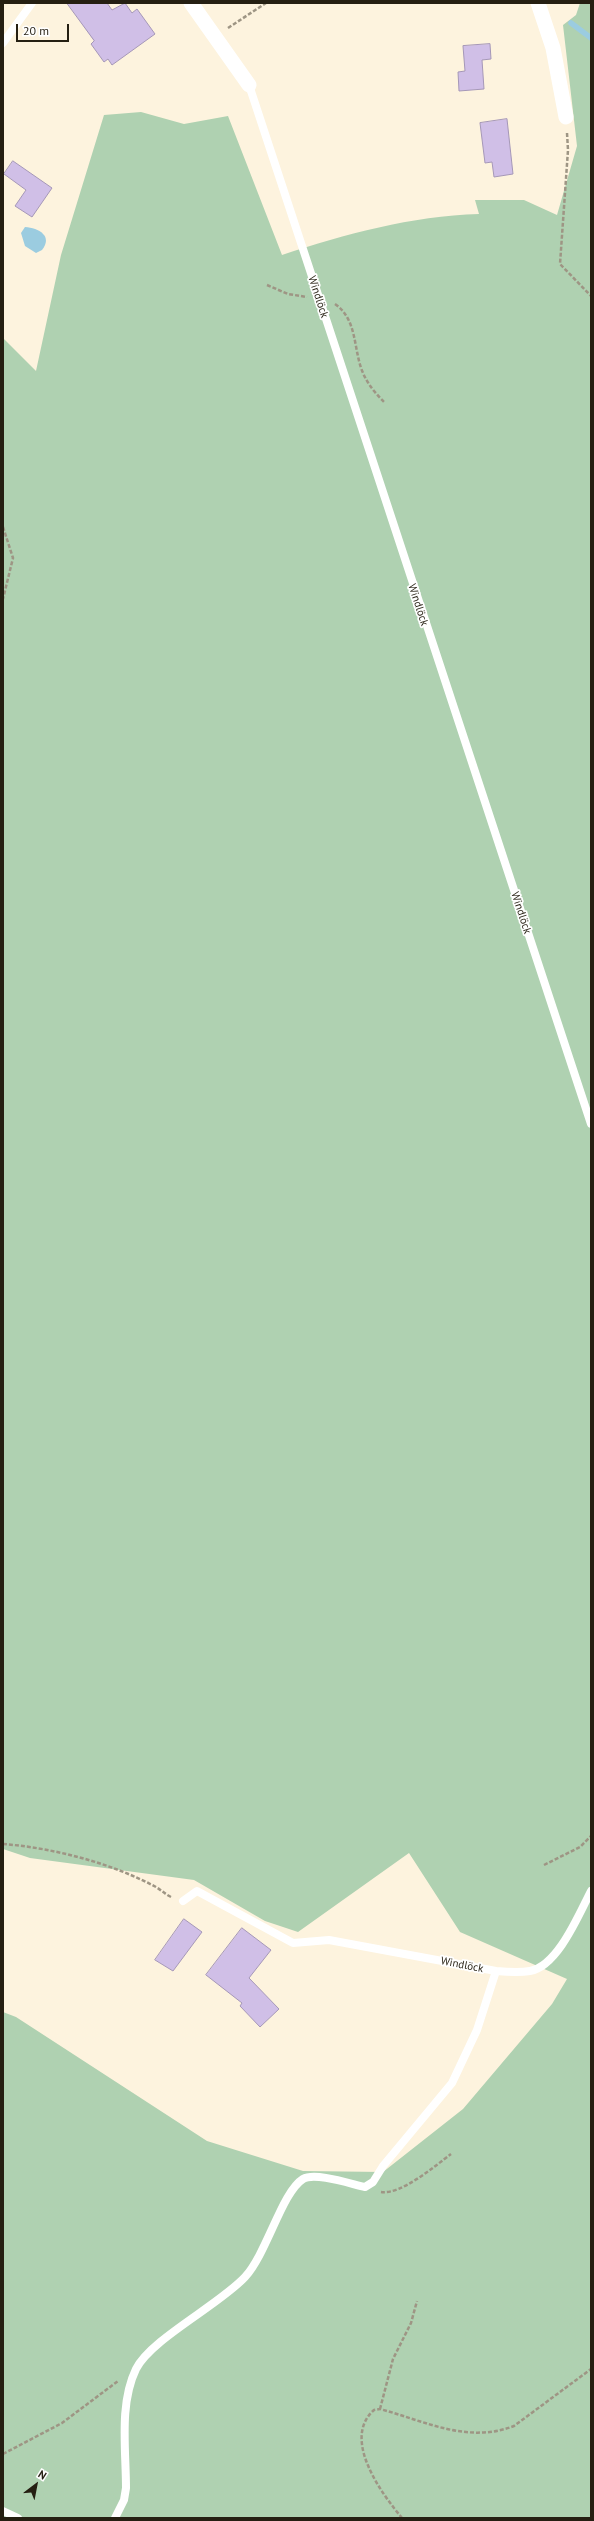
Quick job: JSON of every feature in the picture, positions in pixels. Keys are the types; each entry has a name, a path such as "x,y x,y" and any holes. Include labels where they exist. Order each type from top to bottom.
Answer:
{"street":[{"path":"191,3 249,85"},
{"path":"538,3 554,48 566,117"}],"lane":[{"path":"3,43 32,3"},
{"name":"Windlöck","path":"249,85 591,1124"},
{"name":"Windlöck","path":"183,1901 197,1891 293,1943 329,1940 496,1972 532,1971 546,1963 561,1946 591,1891"},
{"path":"115,2518 124,2500 126,2488 126,2406 129,2385 137,2367 165,2340 244,2278 264,2251 288,2196 304,2179 313,2176 365,2187 373,2182 452,2083 477,2030 496,1972"},
{"path":"3,2511 18,2518"}],"path":[{"path":"214,37 266,3"},
{"path":"566,117 568,150 560,264 591,296"},
{"path":"3,527 13,558 3,599"},
{"path":"544,1865 580,1847 591,1836"},
{"path":"3,1844 25,1846 96,1863 157,1888 168,1896"},
{"path":"365,2187 387,2193 398,2190 451,2154"},
{"path":"380,2409 393,2359 411,2323 417,2301"},
{"path":"3,2454 62,2423 137,2367"},
{"path":"402,2518 382,2493 366,2462 363,2445 366,2420 374,2410 380,2409 442,2428 483,2434 500,2432 514,2426 591,2369"}],"green space":[{"path":"580,3 591,3 591,2518 3,2518 3,2012 16,2017 207,2141 303,2171 383,2172 463,2109 552,2004 567,1979 460,1932 409,1853 298,1932 265,1921 194,1880 30,1858 3,1849 3,338 36,371 61,255 104,115 141,112 184,124 228,116 282,255 379,227 429,218 479,214 475,200 524,200 557,215 577,146 563,25 576,15"}],"water":[{"path":"25,227 35,229 43,234 46,241 42,250 36,253 25,246 21,233"}],"building":[{"path":"67,3 107,3 112,10 125,3 132,13 137,9 155,34 112,65 108,59 104,62 91,44 94,41"},
{"path":"490,44 491,59 482,60 484,89 459,91 458,72 465,71 463,46"},
{"path":"507,119 513,174 494,177 492,162 485,163 480,123"},
{"path":"13,161 52,188 32,217 15,206 26,190 4,174"},
{"path":"184,1919 202,1932 173,1971 155,1960"},
{"path":"242,1928 271,1950 249,1978 279,2009 260,2027 240,2006 242,2003 206,1975"}],"waterway":[{"path":"571,23 591,38"}]}
